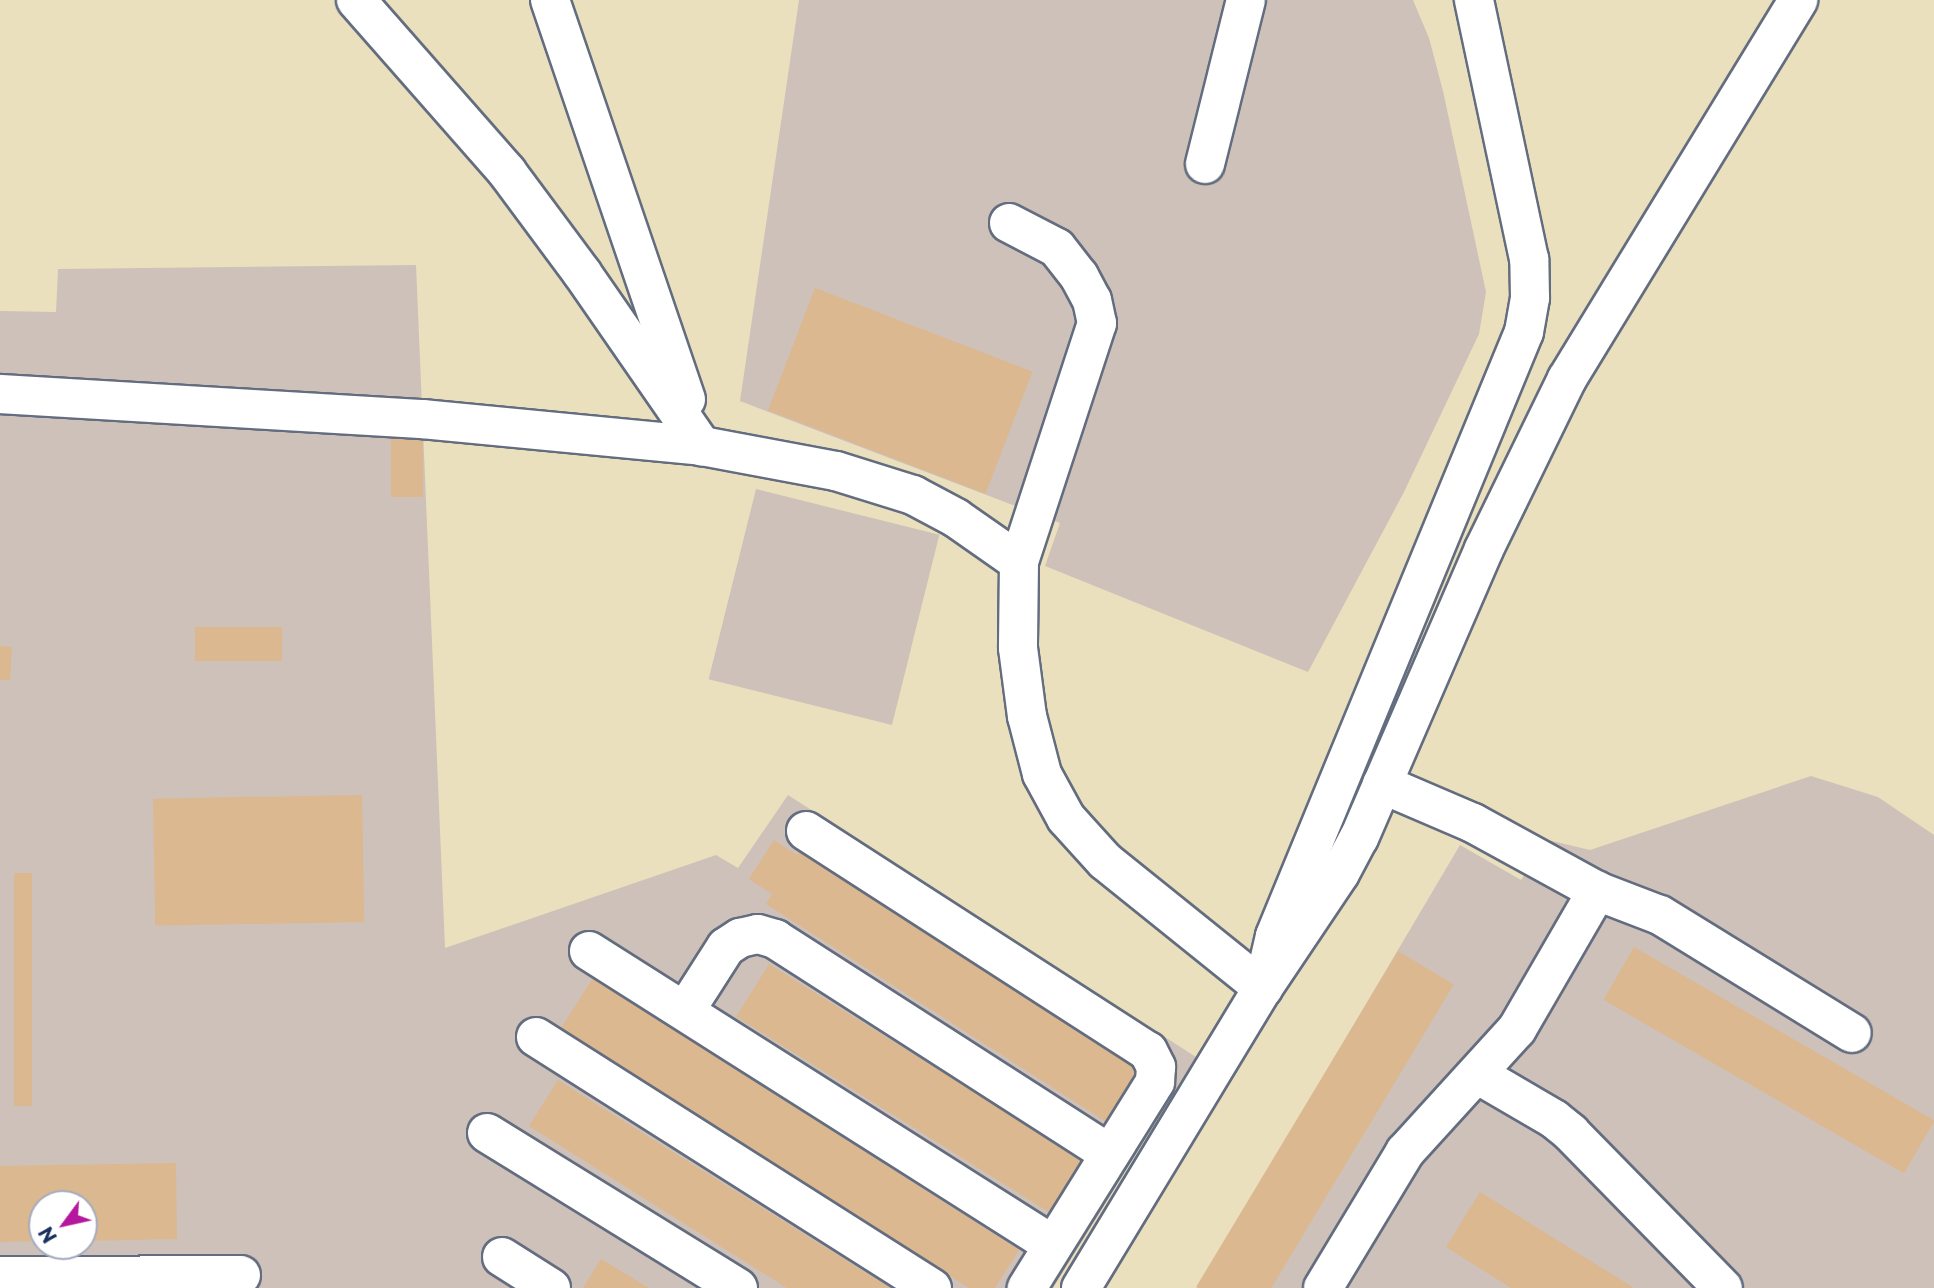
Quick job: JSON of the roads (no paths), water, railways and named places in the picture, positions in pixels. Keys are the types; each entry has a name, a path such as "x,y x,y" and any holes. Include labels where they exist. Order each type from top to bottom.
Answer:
{"street":[{"path":"356,0 507,172 582,273 702,446"},
{"path":"550,0 702,446"},
{"path":"1205,164 1246,0"},
{"path":"1263,988 1275,936 1524,332 1530,298 1529,259 1474,0"},
{"path":"1081,1288 1263,988 1339,873 1382,784 1512,487 1567,379 1798,0"},
{"path":"1009,223 1057,248 1079,276 1093,300 1097,323 1019,562 1018,648 1027,716 1042,774 1066,818 1105,861 1263,988"},
{"path":"0,394 422,419 702,446 836,471 913,495 956,518 1019,562"},
{"path":"1382,784 1473,823 1597,891 1660,915 1852,1033"},
{"path":"806,831 1148,1051 1156,1067 1156,1082 1027,1288"},
{"path":"1323,1288 1405,1152 1517,1029 1597,891"},
{"path":"685,1011 726,947 740,938 758,934 775,939 1110,1154"},
{"path":"590,951 1053,1245"},
{"path":"536,1037 932,1288"},
{"path":"1477,1074 1555,1119 1723,1288"},
{"path":"487,1133 738,1288"},
{"path":"502,1257 551,1288"},
{"path":"0,1276 241,1275"}]}
